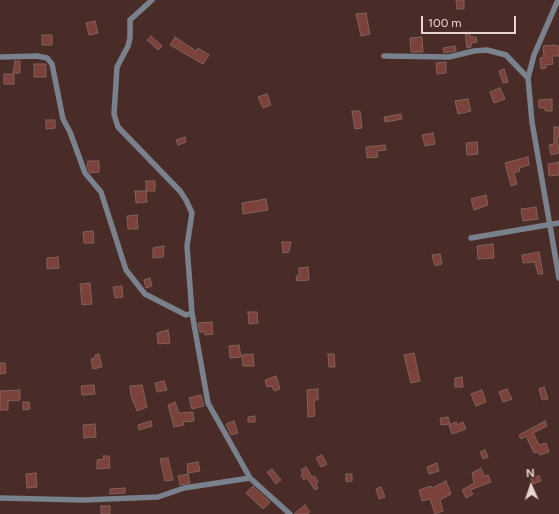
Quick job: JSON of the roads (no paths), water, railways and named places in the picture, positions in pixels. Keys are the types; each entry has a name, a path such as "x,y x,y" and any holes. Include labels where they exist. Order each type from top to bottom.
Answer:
{"street":[{"path":"152,0 130,20 130,38 128,46 117,67 114,114 118,127 180,191 192,212 187,246 192,313 208,403 250,478 290,514"},
{"path":"558,0 534,55 528,78 532,122 559,278"},
{"path":"384,56 444,57 487,50 506,55 528,78"},
{"path":"1,57 37,56 47,58 52,64 63,119 70,132 85,173 101,192 126,270 144,294 186,315 192,313"},
{"path":"471,238 549,226 559,223"},
{"path":"0,498 83,500 158,497 184,488 250,478"}]}
